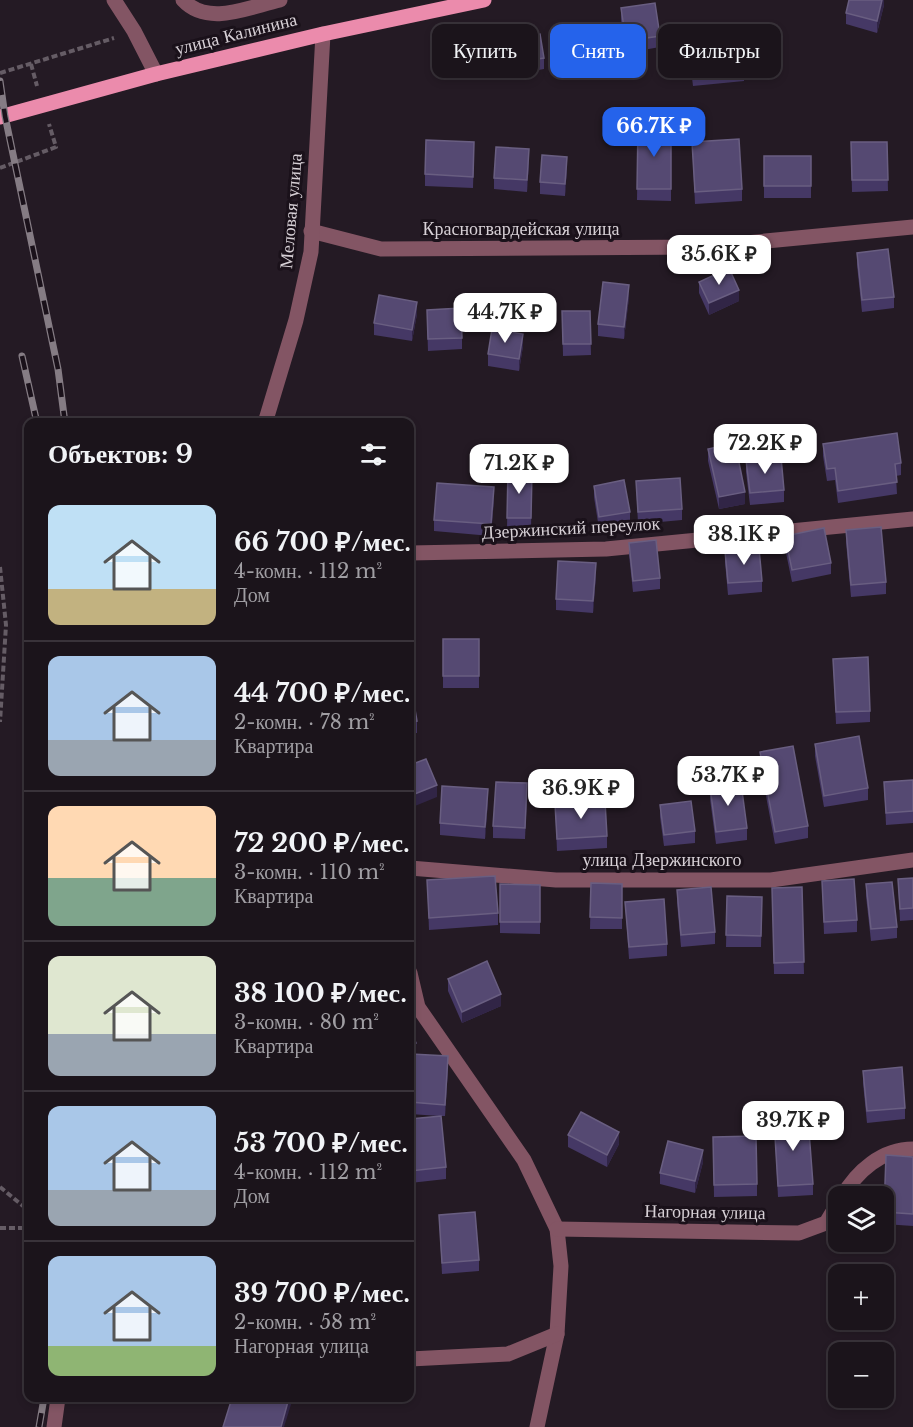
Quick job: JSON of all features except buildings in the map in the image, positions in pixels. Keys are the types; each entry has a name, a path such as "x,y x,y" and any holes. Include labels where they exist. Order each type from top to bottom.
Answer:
{"main road":[{"name":"улица Калинина","path":"0,117 156,74 322,34 484,0"}],"street":[{"path":"114,0 135,31 156,74"},
{"path":"183,0 192,7 214,16 280,0"},
{"name":"Меловая улица","path":"267,418 296,320 311,252 322,34"},
{"name":"Красногвардейская улица","path":"311,231 381,249 703,248 913,227"},
{"name":"Дзержинский переулок","path":"414,553 606,549 913,519"},
{"name":"улица Дзержинского","path":"414,868 556,880 771,880 913,860"},
{"path":"414,990 418,1007 524,1160 557,1229 561,1266 556,1334 537,1427"},
{"path":"850,1186 865,1166 898,1149 913,1149"},
{"name":"Нагорная улица","path":"557,1229 799,1233 826,1223 828,1220"},
{"path":"414,1359 508,1354 556,1334"},
{"path":"54,1427 57,1402"}],"path":[{"path":"0,73 135,31"},
{"path":"0,168 56,147"},
{"path":"0,567 6,625 0,722"},
{"path":"0,1187 24,1207"},
{"path":"0,1228 24,1227"}],"railway":[{"path":"0,81 5,116 58,369 64,418"},
{"path":"22,356 36,418"},
{"path":"39,1427 43,1402"}]}
